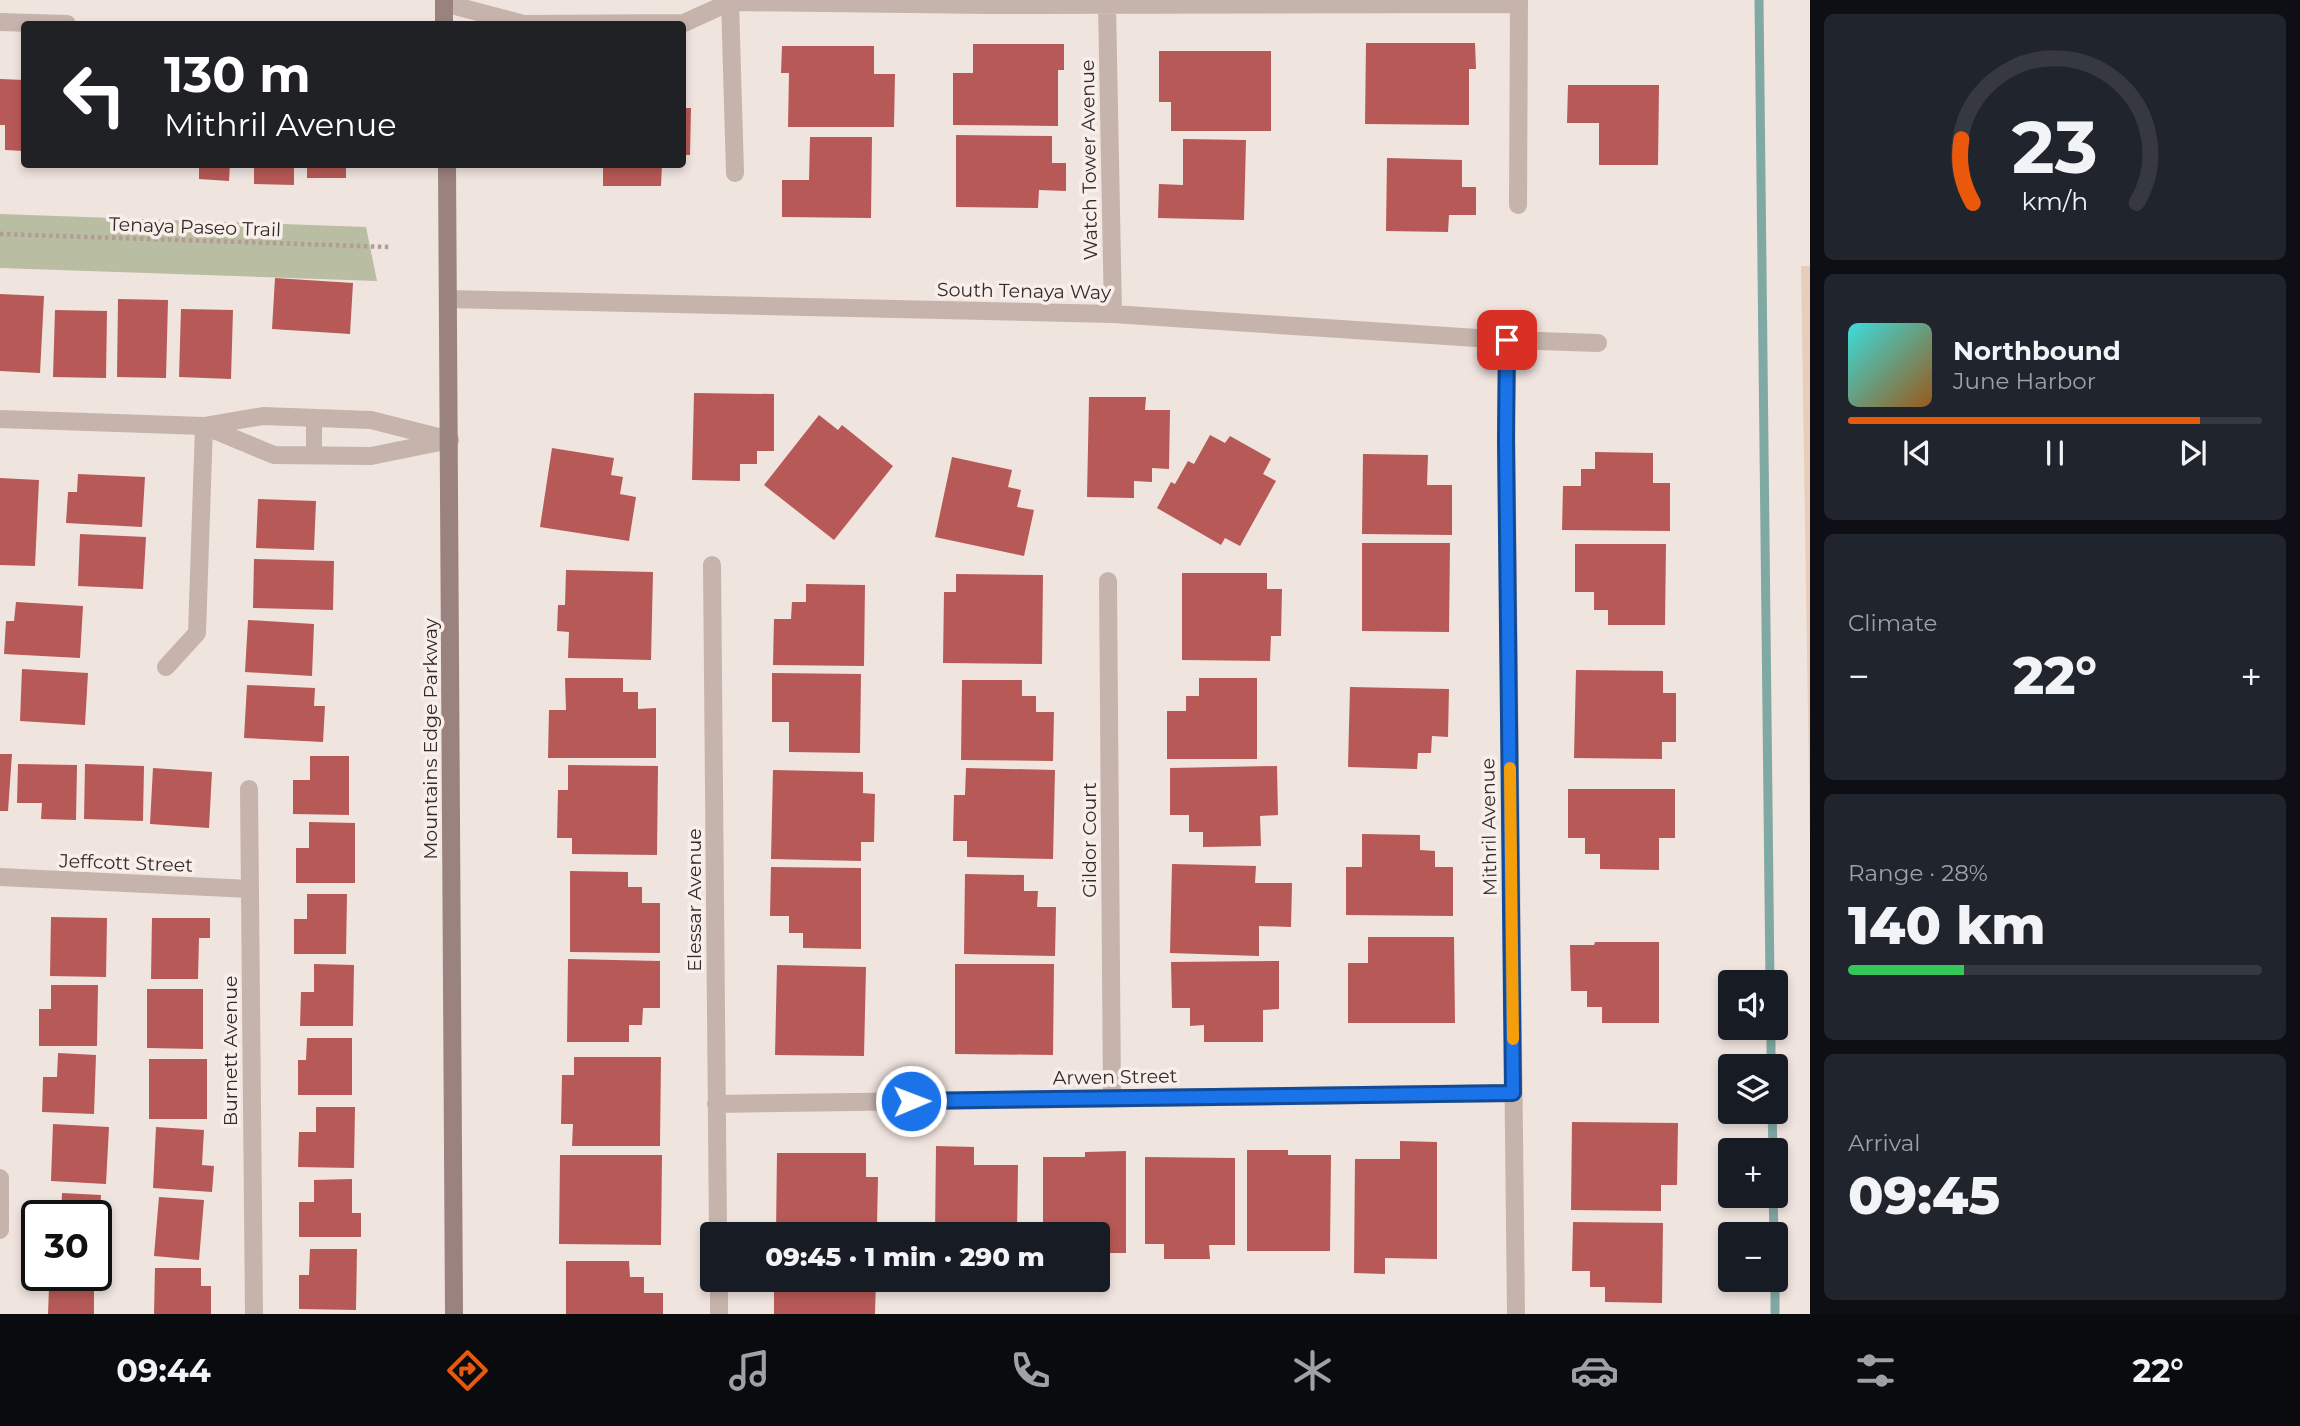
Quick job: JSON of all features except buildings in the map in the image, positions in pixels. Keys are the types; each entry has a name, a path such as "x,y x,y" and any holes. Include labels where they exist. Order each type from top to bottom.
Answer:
{"street":[{"path":"445,21 448,1 514,21"},
{"path":"686,22 729,1 1107,5 1519,2 1518,205"},
{"path":"729,1 735,173"},
{"name":"Watch Tower Avenue","path":"1107,5 1113,314"},
{"path":"0,22 21,23"},
{"name":"Mountains Edge Parkway","path":"447,168 454,1314"},
{"name":"South Tenaya Way","path":"449,299 1113,314 1507,340 1598,343"},
{"name":"Mithril Avenue","path":"1507,340 1516,1314"},
{"path":"0,419 204,426 263,416 371,420 450,440"},
{"path":"204,426 274,455 371,456 450,440"},
{"path":"166,667 197,633 204,426"},
{"name":"Elessar Avenue","path":"712,565 718,1222"},
{"name":"Gildor Court","path":"1108,581 1112,1099"},
{"name":"Burnett Avenue","path":"249,789 254,1314"},
{"name":"Jeffcott Street","path":"0,877 250,889"},
{"name":"Arwen Street","path":"716,1104 1513,1093"},
{"path":"0,1178 0,1230"},
{"path":"719,1292 719,1314"}],"lane":[{"path":"314,418 314,456"}],"path":[{"name":"Tenaya Paseo Trail","path":"0,234 389,247"}],"green space":[{"path":"0,214 366,227 377,281 0,268"}],"sand":[{"path":"1801,266 1810,266 1810,844"}],"waterway":[{"path":"1759,0 1770,970"},
{"path":"1771,1040 1771,1054"},
{"path":"1772,1124 1773,1138"},
{"path":"1773,1208 1774,1222"},
{"path":"1775,1292 1775,1314"}],"slow traffic":[{"path":"1510,768 1513,1039"}],"route":[{"path":"911,1101 1513,1093 1507,340"}]}
